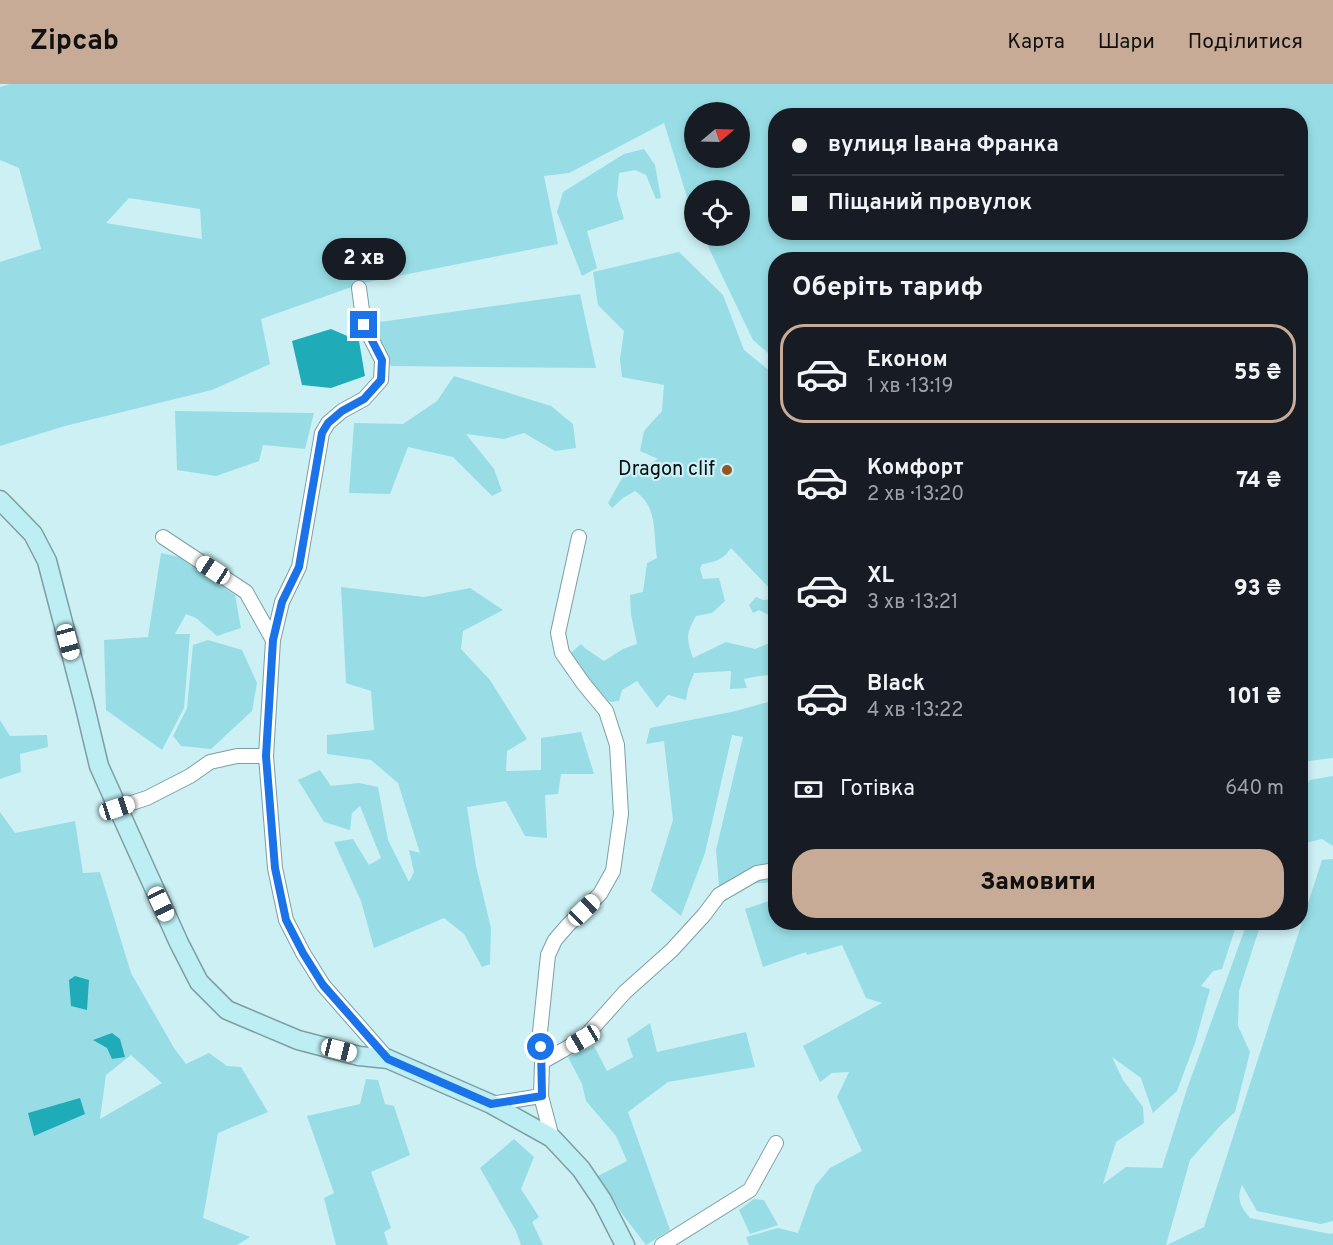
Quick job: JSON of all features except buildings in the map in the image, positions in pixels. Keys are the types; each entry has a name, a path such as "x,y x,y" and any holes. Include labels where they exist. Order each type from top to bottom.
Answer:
{"street":[{"path":"359,288 364,325 382,360 381,380 364,399 342,411 328,423 322,433 299,567 282,602 273,640 266,756 275,868 286,920 323,985 388,1059"},
{"path":"0,500 33,534 47,561 99,766 199,982 227,1010 298,1040 359,1056 388,1059 491,1104 552,1138 581,1169 602,1200 625,1245"},
{"path":"163,537 246,592 273,640"},
{"path":"552,1138 542,1096 540,1032 548,955 555,940 600,894 613,871 621,814 617,745 606,711 562,653 558,633 579,537"},
{"path":"117,808 147,798 190,776 210,762 237,756 266,756"},
{"path":"542,1062 583,1039 625,992 672,950 719,895 758,873 768,871"},
{"path":"491,1104 542,1096"},
{"path":"662,1245 750,1190 776,1143"}],"shaded area":[{"path":"10,84 1333,84 1333,758 1308,761 1308,252 768,252 768,353 753,340 708,246 750,246 750,180 684,180 684,187 664,123 569,173 544,176 558,244 363,283 261,319 270,364 212,390 65,426 0,446 0,262 41,249 19,168 0,160 0,87","holes":["129,198 200,209 202,239 106,223"]},
{"path":"644,149 655,165 661,198 656,199 646,175 635,170 619,173 617,195 624,219 587,231 597,268 582,276 557,212 563,192 624,154"},
{"path":"679,252 723,295 744,350 768,370 768,587 731,548 718,560 702,564 700,569 703,579 719,578 725,601 712,613 696,616 688,636 693,658 726,642 755,649 768,644 768,675 744,679 747,688 730,689 731,671 694,673 686,700 668,695 657,708 637,681 622,690 619,701 610,702 596,690 571,653 581,644 604,661 623,649 637,644 630,595 643,592 647,563 657,558 651,512 642,497 635,491 612,508 608,503 625,473 642,468 658,459 640,451 644,431 662,411 664,385 622,377 620,359 624,331 598,305 593,272"},
{"path":"580,294 596,368 391,366 375,334 373,323"},
{"path":"331,329 359,341 365,376 331,388 302,385 292,341"},
{"path":"454,376 551,406 573,424 576,448 555,451 524,433 504,439 466,434 494,469 502,491 492,496 453,457 408,447 390,494 349,493 354,423 403,424 437,401"},
{"path":"175,411 314,413 305,449 263,445 259,461 216,476 177,470"},
{"path":"161,553 179,557 235,595 241,628 217,636 196,618 186,614 175,634 190,634 184,708 162,750 106,710 104,640 148,637"},
{"path":"341,587 424,597 470,588 503,610 463,631 461,649 490,680 527,739 507,751 506,771 541,770 541,738 581,732 594,774 561,774 558,794 545,795 547,838 525,836 506,801 467,807 476,866 491,928 490,964 482,967 464,934 444,918 374,948 361,901 334,842 353,839 369,865 381,858 360,806 352,813 350,830 324,822 298,780 320,770 331,786 359,783 378,787 388,840 409,882 414,872 409,850 420,853 398,783 371,760 327,754 327,735 374,730 371,691 346,683"},
{"path":"756,597 768,599 768,614 759,610 753,613 749,605"},
{"path":"208,640 242,650 257,683 252,711 211,749 181,746 173,736 187,708 193,645"},
{"path":"768,702 768,882 719,886 716,850 743,737 732,735 705,853 681,916 651,891 673,820 664,741 646,744 650,728 736,711"},
{"path":"0,720 10,736 47,735 48,747 20,754 21,772 0,779"},
{"path":"1333,776 1333,846 1322,839 1308,842 1308,782"},
{"path":"0,812 15,833 75,821 83,873 100,872 131,973 174,1048 186,1064 209,1053 227,1066 241,1067 268,1112 218,1133 203,1218 250,1237 237,1245 0,1245","holes":["131,1055 162,1083 100,1119 106,1075"]},
{"path":"1333,859 1333,1221 1321,1224 1257,1211 1242,1185 1239,1195 1242,1207 1250,1218 1333,1233 1333,1245 1167,1245 1204,1227 1299,930 1308,930 1308,904 1322,860"},
{"path":"768,901 768,930 1235,930 1222,969 1213,971 1201,986 1210,989 1195,1043 1177,1091 1153,1113 1141,1078 1112,1057 1123,1080 1143,1107 1144,1123 1116,1142 1103,1184 1126,1167 1162,1168 1187,1089 1244,930 1259,930 1239,991 1238,1026 1250,1052 1235,1112 1190,1160 1166,1245 749,1245 746,1237 778,1228 798,1233 815,1186 830,1168 862,1151 837,1097 849,1072 832,1073 820,1082 803,1046 882,1003 866,998 842,945 807,955 806,952 763,967 745,909"},
{"path":"75,976 89,980 87,1010 71,1006 69,980"},
{"path":"650,1023 657,1052 746,1032 755,1067 668,1082 628,1112 670,1230 646,1245 598,1176 627,1161 616,1136 586,1101 582,1084 568,1057 594,1046 607,1071 633,1057 627,1039"},
{"path":"112,1033 120,1039 125,1057 112,1059 107,1048 93,1040"},
{"path":"366,1079 378,1080 385,1104 394,1106 410,1155 371,1172 391,1228 384,1232 388,1245 336,1245 324,1198 334,1193 307,1116 360,1104"},
{"path":"80,1098 85,1114 34,1136 28,1113"},
{"path":"514,1139 534,1157 521,1189 539,1217 532,1222 543,1245 521,1245 516,1231 480,1168"},
{"path":"754,1199 764,1200 778,1225 750,1234 739,1210"}],"place":[{"name":"Dragon clif","path":"727,470"}],"route":[{"path":"364,325 382,360 381,380 364,399 342,411 328,423 322,433 299,567 282,602 273,640 266,756 275,868 286,920 323,985 388,1059 491,1104 542,1096 541,1047"}]}
